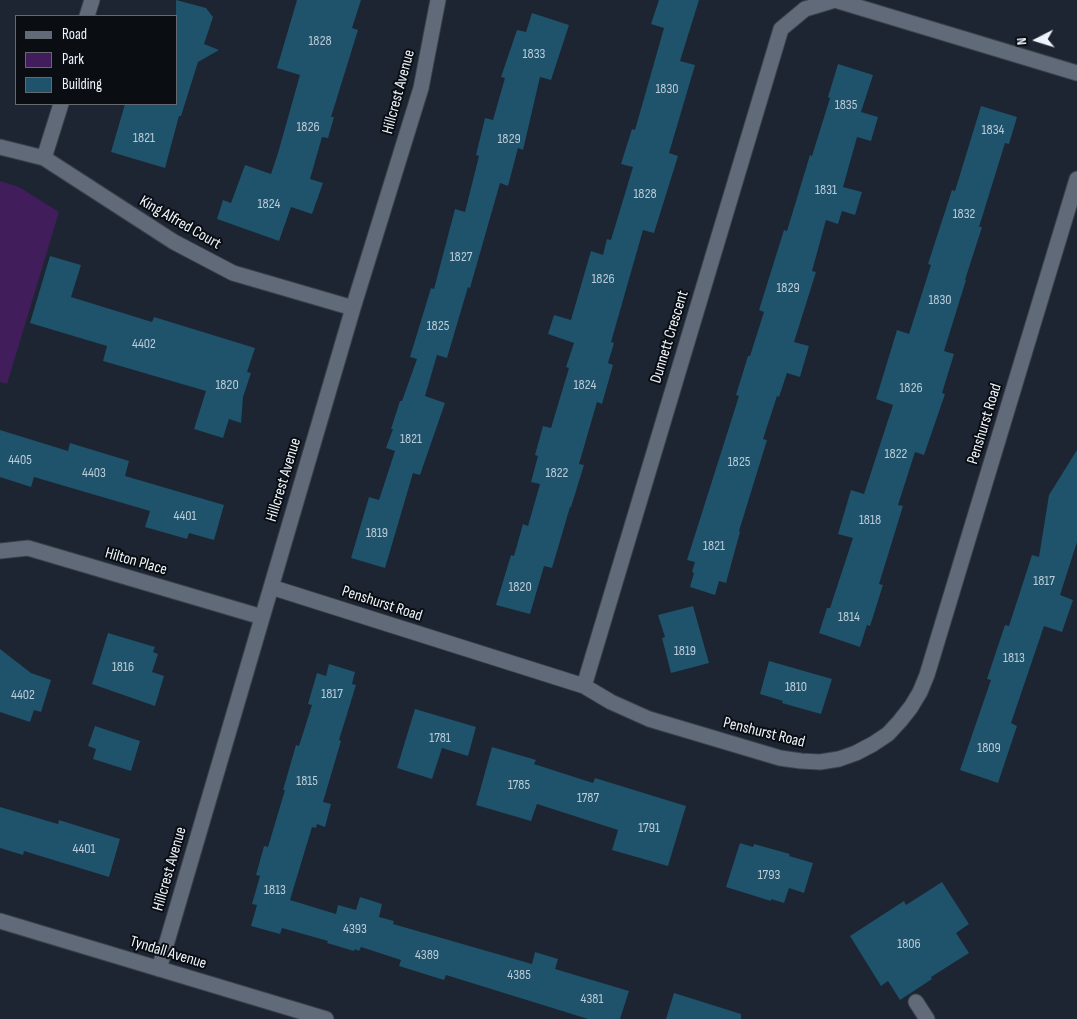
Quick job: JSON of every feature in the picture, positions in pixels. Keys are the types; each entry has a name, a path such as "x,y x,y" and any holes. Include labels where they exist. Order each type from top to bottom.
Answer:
{"street":[{"path":"87,15 92,0"},
{"name":"Hillcrest Avenue","path":"159,969 353,308 421,88 438,0"},
{"name":"Dunnett Crescent","path":"584,686 781,29 804,5 834,0 1077,73"},
{"path":"44,158 60,105"},
{"name":"King Alfred Court","path":"0,147 44,158 174,242 233,273 353,308"},
{"name":"Penshurst Road","path":"271,586 584,686 611,702 649,719 780,758 820,762 856,753 888,734 900,722 920,692 927,675 1077,179"},
{"name":"Hilton Place","path":"0,551 28,548 262,617"},
{"name":"Tyndall Avenue","path":"0,921 326,1019"},
{"path":"916,1002 928,1019"}],"green space":[{"path":"0,181 19,187 59,212 7,384 0,382"}],"building":[{"path":"176,0 206,8 213,17 204,44 219,50 198,62 181,116 179,116 165,168 111,152 125,105 178,105 178,15 176,15"},
{"path":"297,0 361,0 352,28 358,30 331,117 334,117 328,138 322,137 310,179 323,183 312,214 291,207 279,241 217,219 223,200 231,203 245,165 271,174 300,75 277,68"},
{"path":"659,0 699,0 680,61 695,65 669,153 678,156 654,233 643,230 611,342 614,343 608,363 613,365 602,404 597,402 579,464 584,465 552,568 544,566 530,614 496,605 511,555 514,556 523,524 528,526 540,484 531,482 538,456 535,455 543,426 551,428 569,368 566,367 574,343 548,334 554,315 571,320 591,251 603,255 607,239 611,240 633,167 621,164 632,129 635,130 664,28 651,24"},
{"path":"532,13 569,25 551,80 540,77 523,150 518,148 508,186 500,183 470,288 468,287 447,358 437,355 425,396 445,403 420,475 413,473 385,568 351,558 369,497 379,500 395,451 386,448 400,401 402,401 417,359 410,357 431,288 434,289 455,209 465,212 479,156 476,155 485,118 493,120 505,78 501,77 517,30 526,32"},
{"path":"838,64 873,75 861,112 878,117 871,141 857,137 843,187 862,192 855,215 842,211 838,224 826,220 812,271 816,272 794,342 809,346 800,377 787,373 779,397 777,396 763,439 767,440 739,531 726,583 719,581 715,595 690,587 695,562 687,560 739,396 736,395 748,356 750,356 764,312 759,310 784,230 787,231 810,155 812,156 830,98 828,97"},
{"path":"981,106 1017,117 1009,144 1005,143 979,227 982,227 944,351 954,354 942,393 945,394 924,455 915,452 898,505 903,506 879,584 883,585 870,626 867,625 860,647 819,633 827,608 830,608 853,538 838,534 851,490 864,494 893,405 876,399 897,330 909,334 931,265 928,264 952,190 955,191"},
{"path":"50,256 81,265 71,297 152,322 154,317 255,348 247,372 251,373 243,397 241,423 229,419 223,438 194,429 206,391 103,361 107,346 30,323"},
{"path":"0,430 68,451 70,443 129,461 125,476 224,505 214,540 189,533 187,539 145,527 150,511 34,477 31,487 0,477"},
{"path":"1077,450 1077,542 1060,595 1073,600 1062,632 1044,626 1011,723 1017,726 998,783 960,770 991,680 987,679 1005,625 1009,626 1032,555 1039,557 1049,495"},
{"path":"693,606 709,663 671,673 662,638 665,637 658,615"},
{"path":"108,633 155,647 153,652 158,654 152,672 164,676 155,706 92,684"},
{"path":"0,649 31,673 51,680 41,712 34,710 30,722 0,712"},
{"path":"769,661 832,679 821,714 782,703 783,701 760,694"},
{"path":"329,664 355,672 352,684 356,685 323,802 331,804 325,827 317,824 316,828 312,827 290,900 336,914 338,905 356,910 360,897 382,904 379,917 394,921 393,924 532,964 535,952 558,959 555,969 629,991 620,1019 588,1019 446,975 444,980 399,966 401,960 361,947 359,951 355,949 354,951 327,943 328,941 282,928 280,934 251,926 257,905 252,904 260,876 256,875 264,846 268,847 296,745 299,746 312,705 308,704 317,673 326,676"},
{"path":"415,709 476,727 468,756 442,748 432,779 397,768"},
{"path":"95,726 140,741 131,771 93,759 96,749 88,746"},
{"path":"492,747 536,760 534,764 593,783 595,778 686,806 668,866 612,850 618,830 537,804 531,821 476,805"},
{"path":"0,807 58,824 59,820 120,839 109,877 24,851 23,855 0,848"},
{"path":"740,843 753,847 754,844 790,854 789,856 813,863 804,893 789,888 784,903 771,899 771,901 726,887"},
{"path":"942,882 969,924 956,933 969,953 931,977 932,979 900,1000 888,981 881,986 850,936 904,901 906,905"},
{"path":"674,993 741,1014 741,1019 666,1019"}]}
